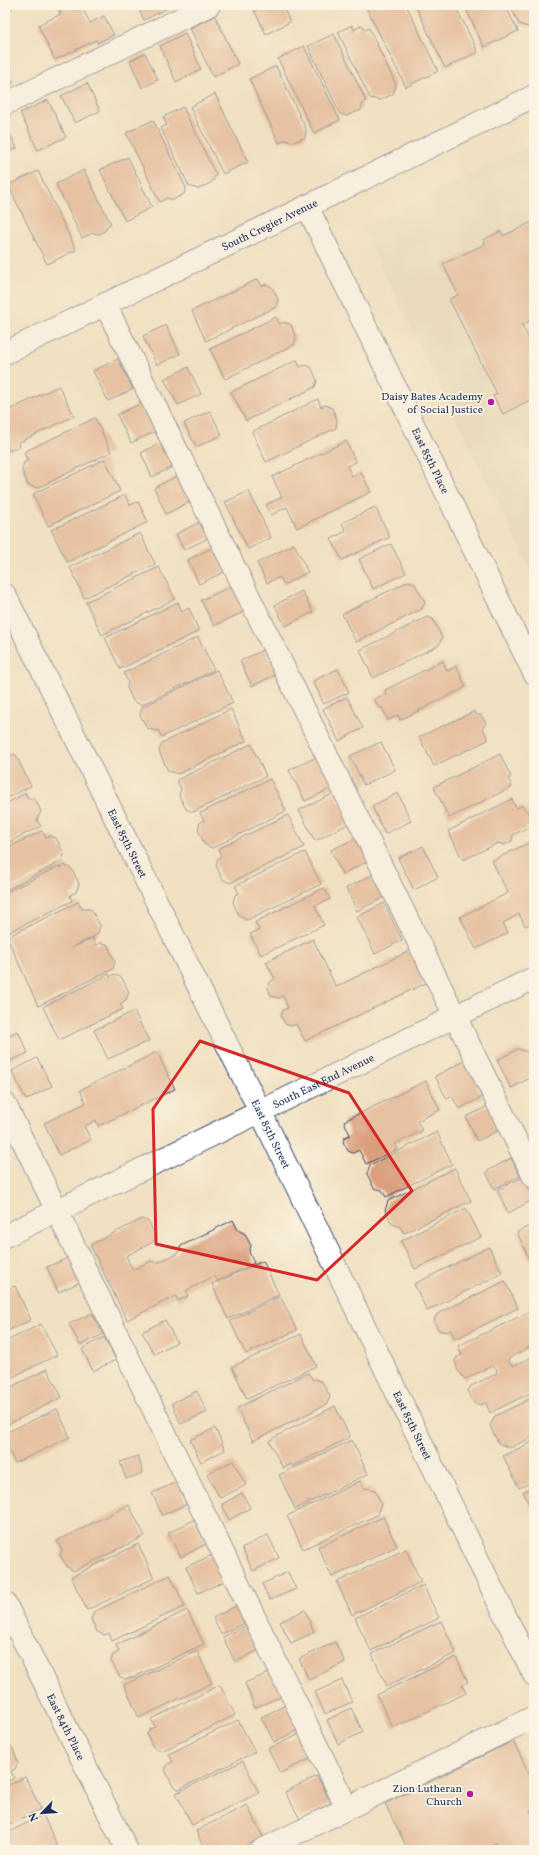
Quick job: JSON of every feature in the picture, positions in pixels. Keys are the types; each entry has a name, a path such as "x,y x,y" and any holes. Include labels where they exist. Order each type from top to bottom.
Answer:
{"street":[{"path":"5,104 209,5"},
{"name":"South Cregier Avenue","path":"5,353 534,96"},
{"name":"East 85th Place","path":"306,206 534,672"},
{"path":"105,304 534,1177"},
{"name":"East 85th Street","path":"5,594 260,1111 534,1675"},
{"name":"South East End Avenue","path":"5,1236 534,978"},
{"path":"5,1104 347,1808"},
{"name":"East 84th Place","path":"5,1603 127,1850"},
{"path":"262,1850 534,1717"}],"highlighted area":[{"path":"200,1041 349,1093 412,1191 317,1280 156,1244 153,1109"}],"shaded area":[{"name":"Daisy Bates Academy of Social Justice","path":"534,144 534,576 362,228"}],"building":[{"path":"5,5 15,5 16,6 5,11"},
{"path":"65,5 81,5 90,23 104,16 114,35 97,43 96,40 55,60 38,25 61,14 58,8"},
{"path":"137,5 169,5 170,7 144,20"},
{"path":"282,5 290,22 266,34 252,6"},
{"path":"365,5 406,5 438,71 406,87"},
{"path":"415,5 455,5 478,52 445,68"},
{"path":"464,5 505,5 518,31 484,47"},
{"path":"510,5 534,5 534,24 528,27 519,24"},
{"path":"215,16 238,64 213,77 190,28"},
{"path":"352,25 354,30 362,25 365,30 369,28 396,85 393,94 380,100 370,98 338,32"},
{"path":"185,33 201,69 176,82 160,46"},
{"path":"334,34 366,101 363,102 361,110 346,116 340,114 308,46"},
{"path":"304,46 340,120 314,133 278,59"},
{"path":"145,53 158,80 142,88 130,61"},
{"path":"276,66 306,129 305,138 293,142 285,140 279,143 249,79"},
{"path":"5,67 13,83 5,87"},
{"path":"87,83 100,111 75,123 61,96"},
{"path":"215,94 248,162 223,174 190,107"},
{"path":"48,100 66,137 38,150 20,113"},
{"path":"183,107 216,175 212,182 198,189 189,186 161,128 167,125 163,117"},
{"path":"153,120 186,188 184,194 173,200 167,198 160,202 126,133"},
{"path":"5,124 17,148 5,154"},
{"path":"128,157 152,207 125,221 100,170"},
{"path":"84,170 111,224 107,226 106,230 99,234 93,233 82,238 56,184"},
{"path":"38,171 76,250 47,264 8,185"},
{"path":"534,221 534,319 522,325 534,350 534,398 503,414 493,396 497,394 449,299 458,295 443,264 485,244 483,240 501,231 503,236"},
{"path":"258,279 262,286 266,284 272,287 278,299 276,307 206,341 192,311"},
{"path":"276,317 279,324 284,322 291,325 296,338 294,345 225,379 210,349"},
{"path":"166,325 180,354 157,365 143,336"},
{"path":"118,359 133,389 108,401 93,371"},
{"path":"297,360 300,367 305,365 311,367 317,380 315,387 246,421 231,392"},
{"path":"188,367 201,394 178,405 164,379"},
{"path":"59,386 74,416 18,443 20,446 9,451 5,443 5,412"},
{"path":"318,399 321,407 325,405 332,408 337,420 336,428 266,462 252,432"},
{"path":"146,401 160,429 131,443 117,415"},
{"path":"210,411 222,435 196,447 184,423"},
{"path":"95,418 111,452 37,488 28,485 22,470 24,462 28,461 24,452"},
{"path":"164,441 176,465 152,477 141,453"},
{"path":"346,441 356,462 347,466 352,476 361,472 371,492 297,528 287,507 271,515 266,505 282,497 272,477"},
{"path":"105,459 120,491 48,526 33,494"},
{"path":"181,474 193,500 166,514 154,488"},
{"path":"249,491 271,538 248,549 225,502"},
{"path":"125,495 130,505 138,502 148,522 67,562 51,530"},
{"path":"375,507 390,537 342,560 331,539 346,531 342,523"},
{"path":"202,521 210,537 184,550 176,534"},
{"path":"140,533 155,564 84,598 70,567"},
{"path":"294,544 308,572 284,585 280,577 267,583 257,563"},
{"path":"391,544 406,573 373,589 359,559"},
{"path":"214,547 226,571 199,584 188,560"},
{"path":"159,567 175,599 102,635 86,602"},
{"path":"409,581 415,584 425,602 422,609 356,642 342,614"},
{"path":"233,586 245,611 214,626 201,600"},
{"path":"302,591 313,612 285,626 275,605"},
{"path":"178,602 182,612 189,608 199,631 120,669 105,638"},
{"path":"427,617 433,619 442,638 439,645 373,678 360,650"},
{"path":"198,637 214,670 141,705 133,701 127,688 128,682 124,673"},
{"path":"265,649 277,674 252,686 240,661"},
{"path":"443,661 447,671 456,666 466,687 400,720 398,715 388,720 382,707 379,708 374,699 386,694 385,690"},
{"path":"338,669 349,692 324,704 313,681"},
{"path":"217,670 233,703 162,737 158,730 156,731 147,728 140,715 142,707"},
{"path":"347,697 363,728 339,741 323,709"},
{"path":"231,709 246,741 178,774 168,771 159,751 162,743"},
{"path":"475,711 476,715 481,715 486,723 483,728 488,740 434,766 419,737"},
{"path":"381,742 395,770 364,785 350,756"},
{"path":"5,743 10,754 5,756"},
{"path":"251,744 266,776 193,812 186,809 179,796 181,789 177,780"},
{"path":"15,754 31,786 5,799 5,758"},
{"path":"500,754 511,777 508,779 512,787 449,818 434,787"},
{"path":"319,756 334,787 305,801 289,770"},
{"path":"270,779 286,811 212,848 204,844 198,829 200,822 204,820 200,813"},
{"path":"26,793 28,799 35,799 41,811 37,820 41,826 5,844 5,804"},
{"path":"335,793 350,823 315,841 299,810"},
{"path":"398,793 411,821 385,834 372,806"},
{"path":"512,799 516,808 522,806 529,814 531,826 513,835 512,841 504,845 498,843 463,860 448,831"},
{"path":"288,815 304,847 230,883 222,879 216,865 218,858 221,856 218,849"},
{"path":"42,831 46,838 50,836 56,838 64,854 62,861 5,891 5,849"},
{"path":"358,837 369,861 342,874 331,850"},
{"path":"534,840 534,922 525,926 519,914 503,923 508,933 476,949 460,917 508,893 492,861"},
{"path":"423,846 438,877 414,890 398,858"},
{"path":"305,852 321,884 247,920 239,916 233,902 235,895 239,893 235,886"},
{"path":"64,865 72,869 79,884 76,892 70,895 72,901 9,932 5,924 5,893 59,866 60,868"},
{"path":"375,874 385,897 357,911 346,888"},
{"path":"324,888 330,899 315,906 324,925 261,955 250,934 259,930 255,922"},
{"path":"78,902 82,909 91,909 100,926 98,933 95,936 71,948 93,938 96,945 101,943 107,944 115,961 113,969 38,1006 7,937"},
{"path":"384,903 402,940 375,954 357,917"},
{"path":"313,939 336,987 415,948 430,981 305,1041 296,1024 292,1026 285,1024 281,1016 283,1010 288,1008 283,996 279,998 271,996 268,988 270,982 275,979 266,962"},
{"path":"109,974 110,977 114,974 122,978 129,992 126,1000 120,1004 123,1009 59,1040 43,1007"},
{"path":"134,1011 149,1041 108,1059 94,1030"},
{"path":"18,1031 28,1053 7,1062 5,1057 5,1037"},
{"path":"518,1049 527,1052 534,1066 534,1076 511,1088 497,1060"},
{"path":"157,1052 175,1089 98,1126 96,1120 84,1126 91,1140 59,1155 44,1123 86,1103 80,1090"},
{"path":"37,1058 52,1086 26,1100 12,1071"},
{"path":"469,1059 481,1084 476,1086 482,1097 459,1109 452,1096 447,1099 435,1076"},
{"path":"426,1081 440,1110 417,1121 422,1131 395,1144 398,1149 366,1164 359,1150 353,1153 348,1151 343,1142 345,1137 350,1135 344,1121"},
{"path":"490,1105 502,1129 477,1141 466,1117"},
{"path":"437,1132 452,1164 386,1197 382,1190 374,1188 367,1174 370,1165"},
{"path":"511,1158 520,1176 494,1189 486,1172"},
{"path":"455,1168 471,1201 404,1233 400,1227 392,1224 385,1210 388,1201"},
{"path":"523,1177 534,1199 508,1213 497,1190"},
{"path":"466,1208 481,1237 415,1269 401,1241"},
{"path":"142,1219 149,1222 156,1237 153,1242 126,1256 133,1270 151,1261 157,1263 178,1253 181,1246 233,1220 238,1230 245,1234 251,1246 249,1252 254,1263 218,1281 214,1276 186,1291 188,1296 178,1301 176,1296 127,1320 90,1245"},
{"path":"534,1224 534,1257 529,1259 517,1232"},
{"path":"489,1247 502,1273 427,1311 414,1284"},
{"path":"70,1257 81,1282 58,1292 47,1267"},
{"path":"263,1261 279,1295 228,1319 212,1284"},
{"path":"505,1281 518,1308 455,1339 451,1330 446,1332 439,1330 434,1321 437,1314"},
{"path":"15,1286 31,1320 5,1332 5,1291"},
{"path":"280,1296 297,1330 246,1354 230,1321"},
{"path":"531,1311 534,1318 534,1345 509,1358 508,1362 514,1366 534,1356 534,1391 490,1413 486,1403 481,1405 474,1403 468,1391 471,1386 496,1374 497,1369 492,1366 465,1379 458,1371 455,1362 456,1358 462,1355 458,1346"},
{"path":"92,1313 104,1334 80,1345 69,1324"},
{"path":"165,1320 177,1342 154,1354 142,1332"},
{"path":"41,1324 57,1355 5,1381 5,1342"},
{"path":"301,1334 316,1366 247,1399 232,1367"},
{"path":"104,1337 116,1360 93,1371 82,1349"},
{"path":"47,1369 62,1397 5,1426 5,1390"},
{"path":"308,1373 313,1380 315,1379 322,1382 330,1396 327,1404 253,1441 237,1408"},
{"path":"197,1391 207,1412 181,1424 172,1403"},
{"path":"534,1397 534,1436 510,1448 498,1443 490,1426 495,1416"},
{"path":"335,1406 350,1437 292,1466 291,1464 283,1468 269,1441"},
{"path":"57,1409 70,1437 15,1463 5,1442 5,1433"},
{"path":"215,1428 225,1450 201,1462 190,1440"},
{"path":"352,1440 368,1474 295,1509 279,1475"},
{"path":"534,1441 534,1481 519,1488 503,1456"},
{"path":"138,1456 143,1473 126,1479 120,1462"},
{"path":"233,1461 246,1485 220,1498 207,1474"},
{"path":"360,1481 364,1489 367,1488 375,1490 381,1504 377,1515 303,1549 287,1516"},
{"path":"177,1482 187,1504 162,1515 152,1493"},
{"path":"534,1487 534,1514 523,1492"},
{"path":"242,1493 250,1508 229,1520 222,1504"},
{"path":"129,1505 145,1536 74,1571 67,1567 60,1555 62,1550 57,1541"},
{"path":"383,1517 397,1546 332,1577 318,1547"},
{"path":"194,1520 206,1544 181,1557 168,1533"},
{"path":"268,1535 279,1558 253,1571 242,1548"},
{"path":"138,1544 154,1578 87,1610 71,1577"},
{"path":"406,1549 421,1582 352,1615 337,1582"},
{"path":"212,1555 225,1581 198,1593 186,1567"},
{"path":"288,1572 296,1589 270,1600 262,1584"},
{"path":"170,1575 185,1606 112,1641 109,1633 105,1635 97,1632 91,1619 94,1612"},
{"path":"423,1585 439,1618 371,1651 355,1618"},
{"path":"238,1605 247,1622 221,1634 213,1618"},
{"path":"187,1610 204,1644 132,1678 126,1679 120,1677 111,1661 113,1655 119,1652 116,1645"},
{"path":"305,1610 314,1632 291,1643 280,1622"},
{"path":"441,1621 456,1653 387,1686 372,1654"},
{"path":"246,1625 259,1650 235,1662 223,1637"},
{"path":"335,1642 345,1662 309,1680 299,1659"},
{"path":"197,1651 212,1683 139,1718 124,1685"},
{"path":"456,1657 468,1682 462,1685 466,1693 393,1728 377,1695"},
{"path":"271,1672 282,1696 255,1708 245,1683"},
{"path":"342,1680 352,1702 325,1714 315,1692"},
{"path":"220,1685 235,1715 162,1751 153,1747 147,1734 150,1729 155,1727 151,1719"},
{"path":"286,1705 298,1730 274,1742 261,1717"},
{"path":"351,1708 363,1732 338,1744 327,1720"},
{"path":"238,1720 255,1752 179,1789 173,1786 165,1770 168,1764 173,1762 169,1754"},
{"path":"300,1734 312,1758 280,1773 268,1749"},
{"name":"Zion Lutheran Church","path":"513,1741 534,1784 534,1808 530,1810 534,1819 534,1850 499,1850 496,1843 481,1850 408,1850 385,1804"},
{"path":"5,1745 12,1747 18,1762 15,1769 11,1771 14,1778 5,1783"},
{"path":"243,1761 259,1793 192,1825 176,1793"},
{"path":"317,1776 331,1803 300,1819 285,1792"},
{"path":"25,1777 41,1809 5,1826 5,1787"},
{"path":"247,1805 263,1837 237,1850 205,1850 196,1831"},
{"path":"43,1815 58,1847 51,1850 5,1850 5,1834"}],"place":[{"name":"Daisy Bates Academy of Social Justice","path":"491,402"},
{"name":"Zion Lutheran Church","path":"470,1794"}]}
